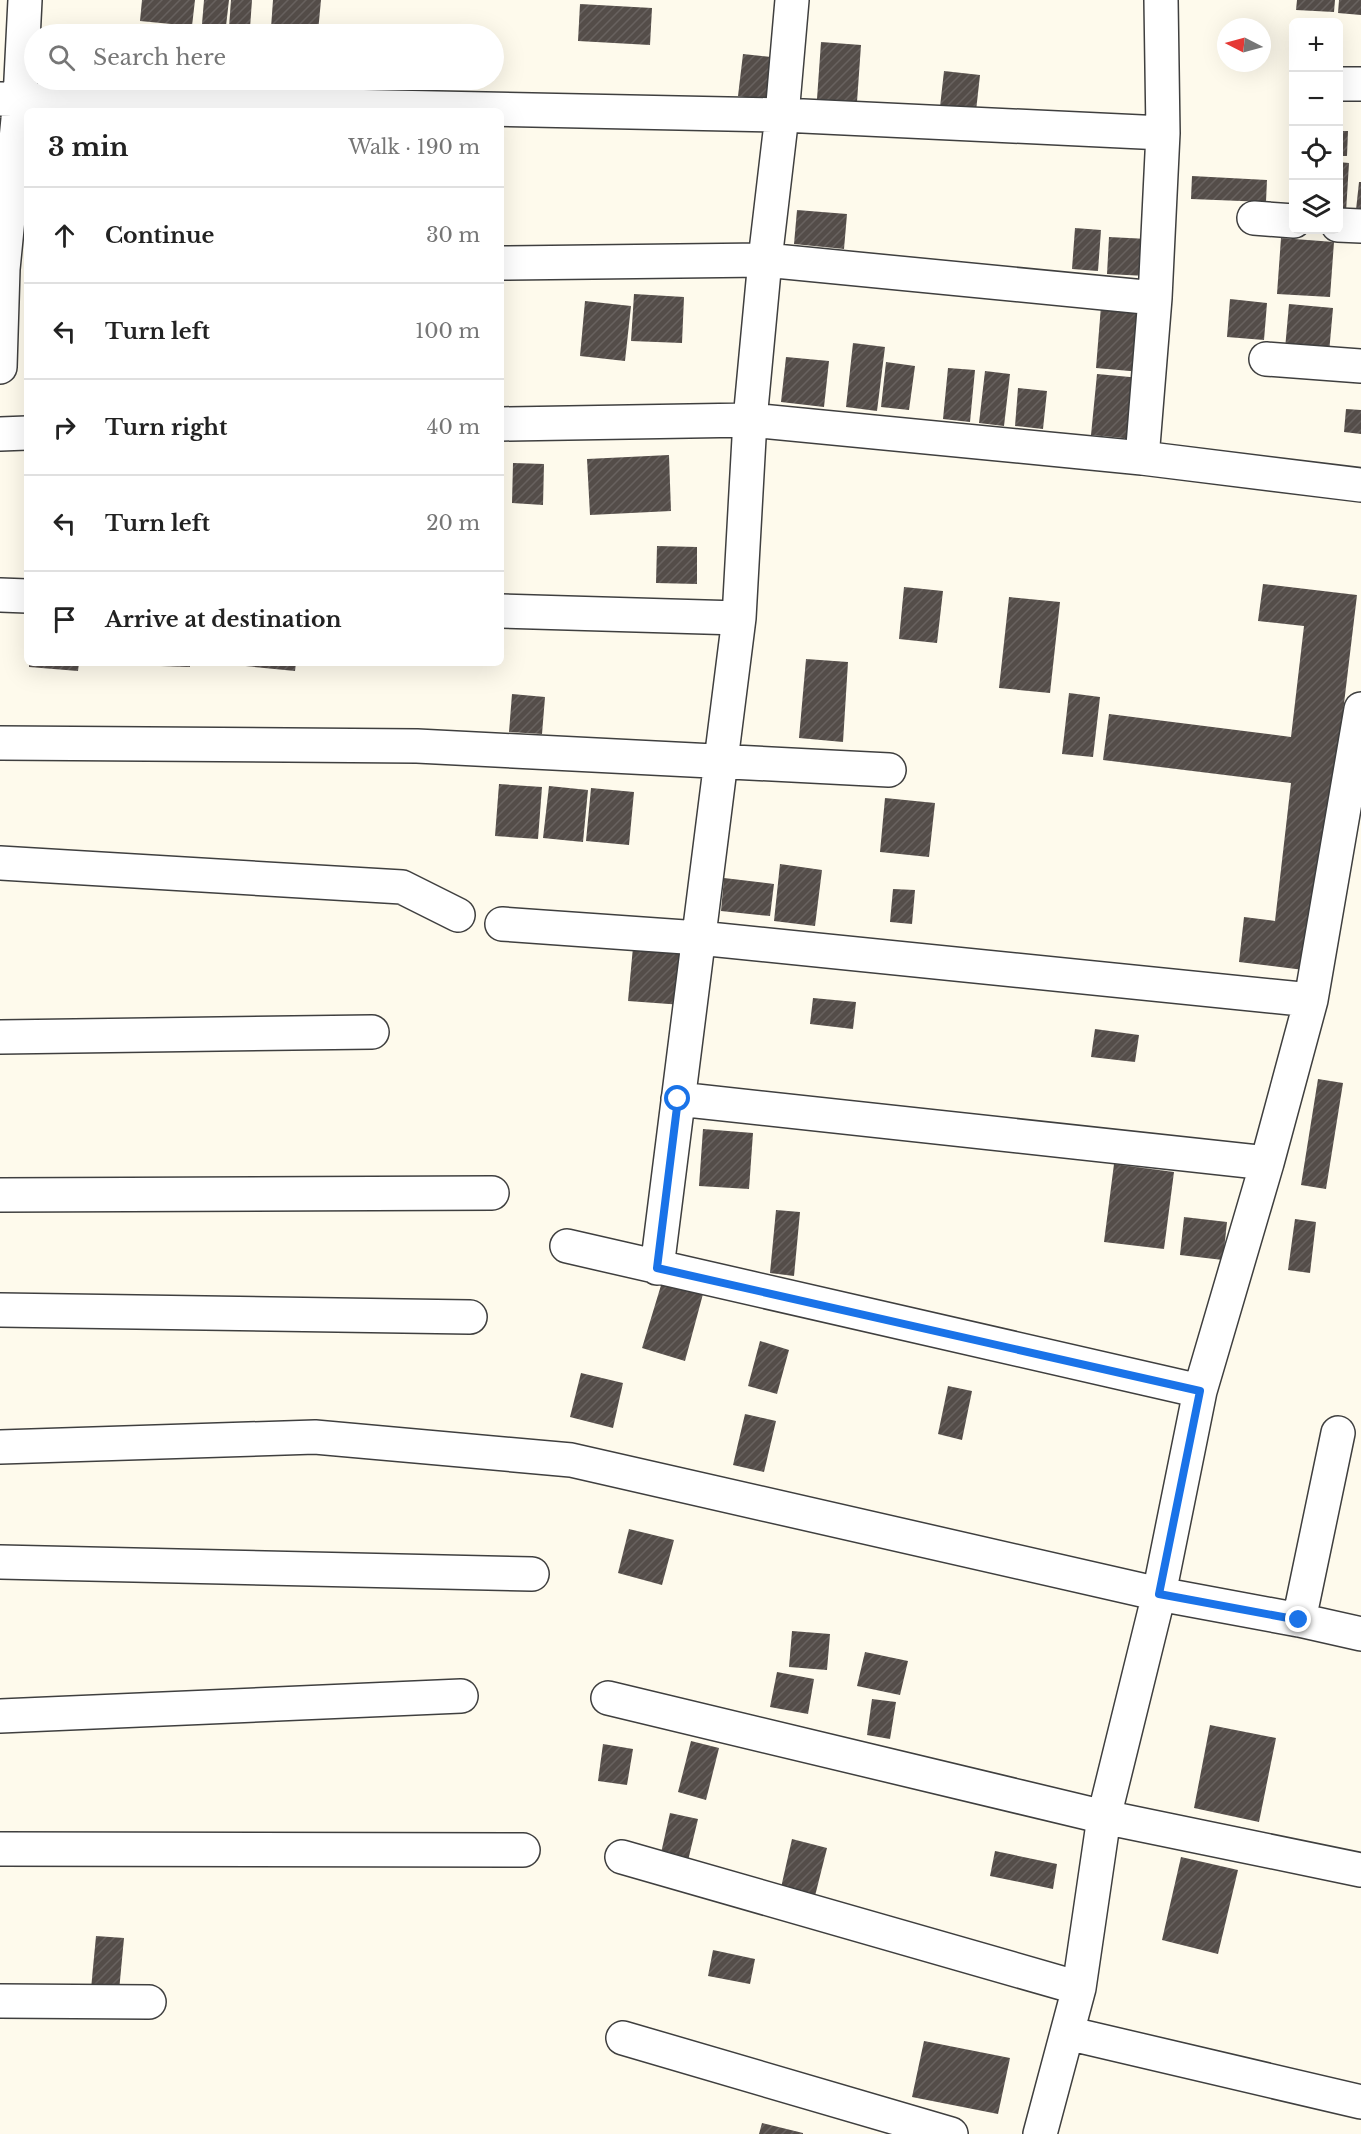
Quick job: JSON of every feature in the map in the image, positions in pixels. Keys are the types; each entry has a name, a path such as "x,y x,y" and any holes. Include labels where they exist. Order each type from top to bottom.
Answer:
{"street":[{"path":"0,367 10,269 10,99 25,0"},
{"path":"657,1268 739,618 750,420 765,260 783,115 792,0"},
{"path":"1142,458 1155,298 1163,133 1161,0"},
{"path":"1343,84 1361,84"},
{"path":"10,99 445,108"},
{"path":"504,109 783,115 1163,133"},
{"path":"1254,218 1289,221"},
{"path":"1343,225 1361,226"},
{"path":"504,263 765,260 1155,298"},
{"path":"1266,359 1361,366"},
{"path":"504,424 750,420 1142,458 1361,485"},
{"path":"0,434 24,433"},
{"path":"0,595 24,596"},
{"path":"504,611 739,618"},
{"path":"1040,2134 1079,1988 1104,1817 1159,1594 1200,1391 1267,1163 1311,1000 1361,709"},
{"path":"0,743 417,746 889,770"},
{"path":"0,863 402,887 458,915"},
{"path":"502,924 699,938 1311,1000"},
{"path":"0,1037 372,1032"},
{"path":"678,1099 1267,1163"},
{"path":"0,1195 492,1193"},
{"path":"567,1246 1200,1391"},
{"path":"0,1310 470,1317"},
{"path":"1299,1620 1338,1433"},
{"path":"0,1447 315,1437 571,1460 1159,1594 1361,1634"},
{"path":"0,1562 532,1574"},
{"path":"0,1716 461,1696"},
{"path":"608,1698 1104,1817 1361,1870"},
{"path":"0,1849 524,1850"},
{"path":"622,1857 1079,1988"},
{"path":"0,2001 149,2002"},
{"path":"1067,2033 1361,2102"},
{"path":"623,2038 951,2134"}],"building":[{"path":"142,0 195,0 192,24 140,21"},
{"path":"204,0 229,0 226,24 202,24"},
{"path":"231,0 252,0 250,24 229,24"},
{"path":"273,0 321,0 319,24 271,24"},
{"path":"1297,0 1335,0 1334,12 1296,10"},
{"path":"1339,0 1361,0 1361,15 1338,13"},
{"path":"580,4 652,8 650,45 578,41"},
{"path":"821,42 861,45 857,102 817,99"},
{"path":"743,54 771,57 766,100 738,96"},
{"path":"944,71 980,75 976,111 940,107"},
{"path":"246,90 269,90 268,95 246,93"},
{"path":"1343,131 1348,131 1347,156 1343,156"},
{"path":"1343,162 1349,163 1346,212 1343,212"},
{"path":"1192,176 1267,180 1266,202 1191,199"},
{"path":"1359,182 1361,182 1361,211 1356,210"},
{"path":"797,210 847,214 844,249 794,244"},
{"path":"1075,228 1101,230 1098,271 1072,269"},
{"path":"1109,237 1148,239 1146,276 1107,274"},
{"path":"1281,238 1334,242 1330,297 1277,294"},
{"path":"634,294 684,297 682,343 631,341"},
{"path":"1230,299 1267,303 1264,340 1227,337"},
{"path":"585,301 631,306 625,361 580,356"},
{"path":"1289,304 1333,308 1329,353 1285,349"},
{"path":"1101,306 1147,310 1141,372 1096,368"},
{"path":"853,343 885,347 877,411 846,407"},
{"path":"786,357 829,361 824,407 781,402"},
{"path":"886,362 915,366 909,410 881,407"},
{"path":"948,368 975,370 970,422 943,419"},
{"path":"985,371 1010,374 1004,426 979,423"},
{"path":"1097,374 1141,378 1134,439 1091,435"},
{"path":"1018,388 1047,391 1043,429 1015,426"},
{"path":"1346,409 1361,410 1361,434 1344,432"},
{"path":"669,455 671,511 590,515 587,459"},
{"path":"513,463 544,464 543,505 512,503"},
{"path":"657,546 697,547 697,584 656,583"},
{"path":"1263,584 1357,595 1312,971 1239,962 1244,917 1275,921 1291,783 1103,760 1109,714 1291,737 1304,626 1258,621"},
{"path":"904,587 943,591 937,643 899,639"},
{"path":"1009,597 1060,602 1050,693 999,688"},
{"path":"806,659 848,662 843,742 799,738"},
{"path":"29,666 79,666 78,671"},
{"path":"245,666 296,666 295,671"},
{"path":"1069,693 1100,697 1093,757 1062,754"},
{"path":"512,694 545,697 542,734 509,732"},
{"path":"499,784 542,787 538,839 495,836"},
{"path":"549,786 588,790 583,842 543,838"},
{"path":"591,788 634,792 629,845 586,841"},
{"path":"885,798 935,803 929,857 880,852"},
{"path":"780,864 822,870 815,926 774,921"},
{"path":"724,878 774,884 770,916 721,911"},
{"path":"893,889 915,890 912,924 890,922"},
{"path":"633,947 687,951 683,1005 628,1001"},
{"path":"813,998 856,1002 853,1029 810,1024"},
{"path":"1095,1029 1139,1035 1135,1062 1091,1057"},
{"path":"1318,1079 1343,1083 1326,1189 1301,1185"},
{"path":"703,1129 753,1133 749,1189 699,1186"},
{"path":"1114,1164 1174,1172 1164,1249 1104,1242"},
{"path":"776,1210 800,1212 794,1276 770,1273"},
{"path":"1184,1217 1227,1222 1223,1260 1180,1255"},
{"path":"1295,1219 1316,1222 1310,1273 1288,1270"},
{"path":"662,1282 703,1294 685,1361 642,1348"},
{"path":"760,1341 789,1350 777,1394 748,1386"},
{"path":"581,1373 623,1383 613,1428 570,1417"},
{"path":"948,1386 972,1391 962,1440 938,1434"},
{"path":"745,1414 776,1421 764,1472 733,1465"},
{"path":"629,1529 674,1540 662,1585 618,1573"},
{"path":"792,1631 830,1634 827,1670 789,1667"},
{"path":"865,1652 908,1661 900,1695 857,1686"},
{"path":"777,1672 814,1679 808,1714 770,1707"},
{"path":"872,1699 896,1702 890,1739 867,1735"},
{"path":"1210,1725 1276,1738 1259,1822 1194,1808"},
{"path":"691,1741 719,1748 706,1800 678,1792"},
{"path":"603,1744 633,1749 627,1785 598,1781"},
{"path":"670,1813 698,1819 686,1869 659,1862"},
{"path":"792,1839 827,1848 814,1900 780,1892"},
{"path":"995,1851 1057,1864 1053,1889 990,1876"},
{"path":"1181,1857 1238,1870 1218,1954 1162,1940"},
{"path":"96,1936 124,1938 119,1991 91,1989"},
{"path":"713,1950 755,1959 750,1984 708,1976"},
{"path":"924,2041 1010,2058 998,2114 912,2097"},
{"path":"762,2123 803,2133 803,2134 759,2134"}],"route":[{"path":"678,1099 657,1268 1200,1391 1159,1594 1299,1620"}]}
